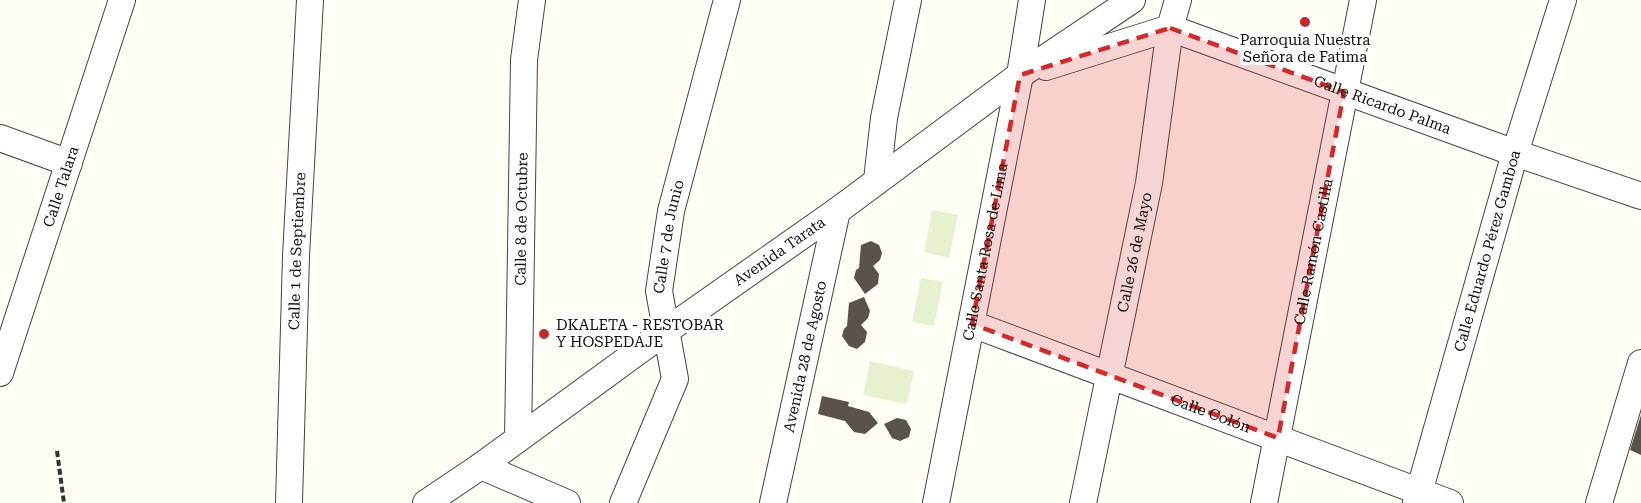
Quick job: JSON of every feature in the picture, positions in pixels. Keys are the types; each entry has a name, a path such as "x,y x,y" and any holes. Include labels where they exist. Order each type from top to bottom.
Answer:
{"street":[{"name":"Calle Talara","path":"0,373 122,0"},
{"name":"Calle 1 de Septiembre","path":"289,503 296,256 310,0"},
{"name":"Calle 8 de Octubre","path":"518,438 524,60 532,0"},
{"name":"Calle 7 de Junio","path":"623,503 675,379 659,291 671,211 727,0"},
{"path":"877,180 884,118 908,0"},
{"name":"Calle Santa Rosa de Lima","path":"936,503 1020,75 1032,0"},
{"name":"Avenida Tarata","path":"426,503 837,211 1020,75 1132,0"},
{"name":"Calle 26 de Mayo","path":"1083,503 1149,183 1170,28 1178,0"},
{"name":"Calle Ramón Castilla","path":"1264,503 1363,0"},
{"name":"Calle Eduardo Pérez Gamboa","path":"1418,497 1515,153 1563,0"},
{"path":"1020,75 1170,28"},
{"name":"Calle Ricardo Palma","path":"1170,28 1515,153 1641,196"},
{"path":"0,138 69,163"},
{"name":"Avenida 28 de Agosto","path":"773,503 837,211"},
{"name":"Calle Colón","path":"972,324 1278,438 1418,497 1450,503"},
{"path":"1599,503 1641,363"},
{"path":"481,466 567,503"}],"path":[{"path":"57,451 64,503"}],"highlighted area":[{"path":"1170,28 1344,92 1278,438 972,324 1020,75"}],"green space":[{"path":"932,210 958,215 949,258 924,252"},
{"path":"921,278 943,282 934,326 912,322"},
{"path":"870,361 914,371 907,404 863,395"}],"building":[{"path":"871,241 879,245 882,253 880,260 873,266 879,274 878,284 865,294 854,278 859,268 861,245"},
{"path":"864,297 870,311 868,318 861,325 867,332 865,342 857,349 849,346 842,336 847,326 849,303"},
{"path":"822,396 849,402 848,406 869,412 878,423 865,434 854,432 845,421 818,414"},
{"path":"1641,415 1641,455 1630,450"},
{"path":"897,418 906,420 911,429 909,437 900,441 892,438 884,424"}],"place":[{"name":"Parroquia Nuestra Señora de Fatima","path":"1305,22"},
{"name":"DKALETA - RESTOBAR Y HOSPEDAJE","path":"544,334"}]}
